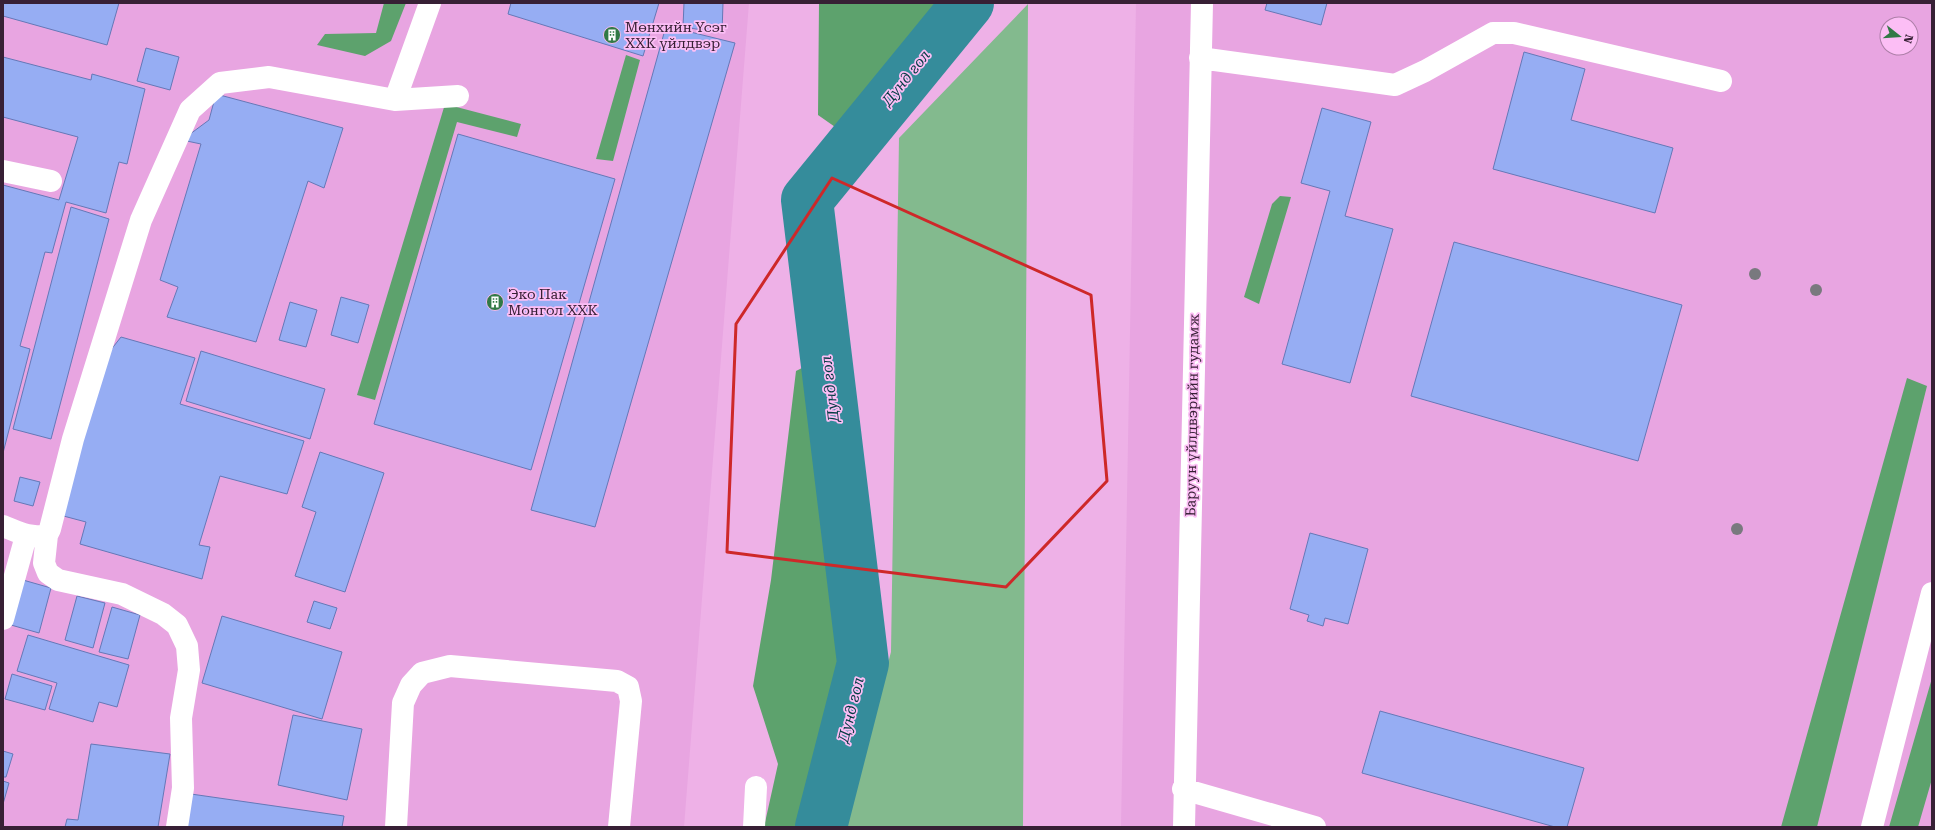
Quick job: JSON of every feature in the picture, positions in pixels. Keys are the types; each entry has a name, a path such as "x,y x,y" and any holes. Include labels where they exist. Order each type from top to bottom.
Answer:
{"street":[{"path":"395,100 430,3"},
{"name":"Баруун үйлдвэрийн гудамж","path":"1184,827 1183,789 1202,3"},
{"path":"1200,58 1396,85 1431,68 1493,33 1514,33 1721,81"},
{"path":"3,526 36,535 50,529 73,439 141,220 190,110 220,83 270,77 395,100 458,96"},
{"path":"3,171 50,181"},
{"path":"3,619 36,535"},
{"path":"36,535 48,573 58,580 122,594 163,614 177,625 187,646 189,670 181,718 183,788 177,827"},
{"path":"1872,827 1932,596"},
{"path":"396,827 403,703 410,685 422,673 450,666 617,681 628,687 631,701 619,827"},
{"path":"754,827 756,787"},
{"path":"1183,789 1315,827"}],"highlighted area":[{"path":"832,178 1091,295 1107,481 1006,587 727,552 736,324"}],"shaded area":[{"path":"3,3 749,3 684,827 3,827"},
{"path":"1136,3 1932,3 1932,827 1121,827"}],"green space":[{"path":"384,3 406,3 391,41 365,56 317,45 325,34 376,33"},
{"path":"819,3 948,3 838,129 818,115"},
{"path":"1028,4 1023,827 843,827 891,652 899,138"},
{"path":"626,55 640,60 613,161 596,159"},
{"path":"445,104 521,124 517,137 457,122 375,400 357,395"},
{"path":"1280,196 1291,197 1259,304 1244,297 1272,204"},
{"path":"848,345 855,659 812,827 764,827 778,764 753,686 771,580 796,371"},
{"path":"1907,378 1927,386 1817,827 1781,827"},
{"path":"1932,678 1932,779 1918,827 1889,827"}],"building":[{"path":"3,3 119,3 107,45 3,16"},
{"name":"Мөнхийн Үсэг ХХК үйлдвэр","path":"511,3 659,3 643,56 508,14"},
{"path":"684,3 723,3 722,33 683,27"},
{"path":"1267,3 1327,3 1321,25 1265,10"},
{"path":"666,26 735,43 595,527 531,510"},
{"path":"146,48 179,57 170,90 137,81"},
{"path":"1524,52 1585,69 1571,120 1673,148 1655,213 1493,169"},
{"path":"3,57 91,80 92,74 145,89 127,164 119,162 106,213 66,202 52,253 45,252 20,346 30,349 3,453 3,185 59,200 78,137 3,117"},
{"path":"216,94 343,128 324,188 308,181 256,342 167,317 178,287 160,280 201,144 182,140 209,120"},
{"path":"1322,108 1371,122 1345,216 1393,229 1350,383 1282,364 1330,191 1301,183"},
{"name":"Эко Пак Монгол ХХК","path":"458,134 615,179 531,470 374,424"},
{"path":"71,207 109,219 51,439 13,429"},
{"path":"1454,242 1682,305 1638,461 1411,396"},
{"path":"341,297 369,305 358,343 331,335"},
{"path":"290,302 317,310 306,347 279,340"},
{"path":"121,337 195,358 180,404 304,441 287,494 220,476 199,545 210,547 202,579 80,544 86,522 56,514 110,351"},
{"path":"201,351 325,389 310,439 186,401"},
{"path":"320,452 384,473 345,592 295,576 316,512 302,507"},
{"path":"20,477 40,482 33,506 14,501"},
{"path":"1310,533 1368,549 1348,624 1325,618 1323,626 1307,621 1309,615 1290,609"},
{"path":"23,580 51,588 39,633 11,625"},
{"path":"77,596 105,603 93,648 65,640"},
{"path":"314,601 337,608 330,629 307,622"},
{"path":"112,607 140,615 128,659 99,652"},
{"path":"222,616 342,652 322,719 202,683"},
{"path":"28,635 129,665 117,707 99,702 93,722 49,709 57,683 17,671"},
{"path":"12,674 52,686 45,710 5,699"},
{"path":"1380,711 1584,768 1567,827 1555,827 1362,773"},
{"path":"293,715 362,729 347,800 278,785"},
{"path":"91,744 170,754 158,827 65,827 67,819 78,820"},
{"path":"3,751 13,754 6,777 3,777"},
{"path":"3,781 9,783 3,804"},
{"path":"191,794 344,816 342,827 186,827"}],"waterway":[{"name":"Дунд гол","path":"821,827 863,663 807,200 968,3"}],"place":[{"name":"Мөнхийн Үсэг ХХК үйлдвэр","path":"612,35"},
{"name":"Эко Пак Монгол ХХК","path":"495,302"}]}
